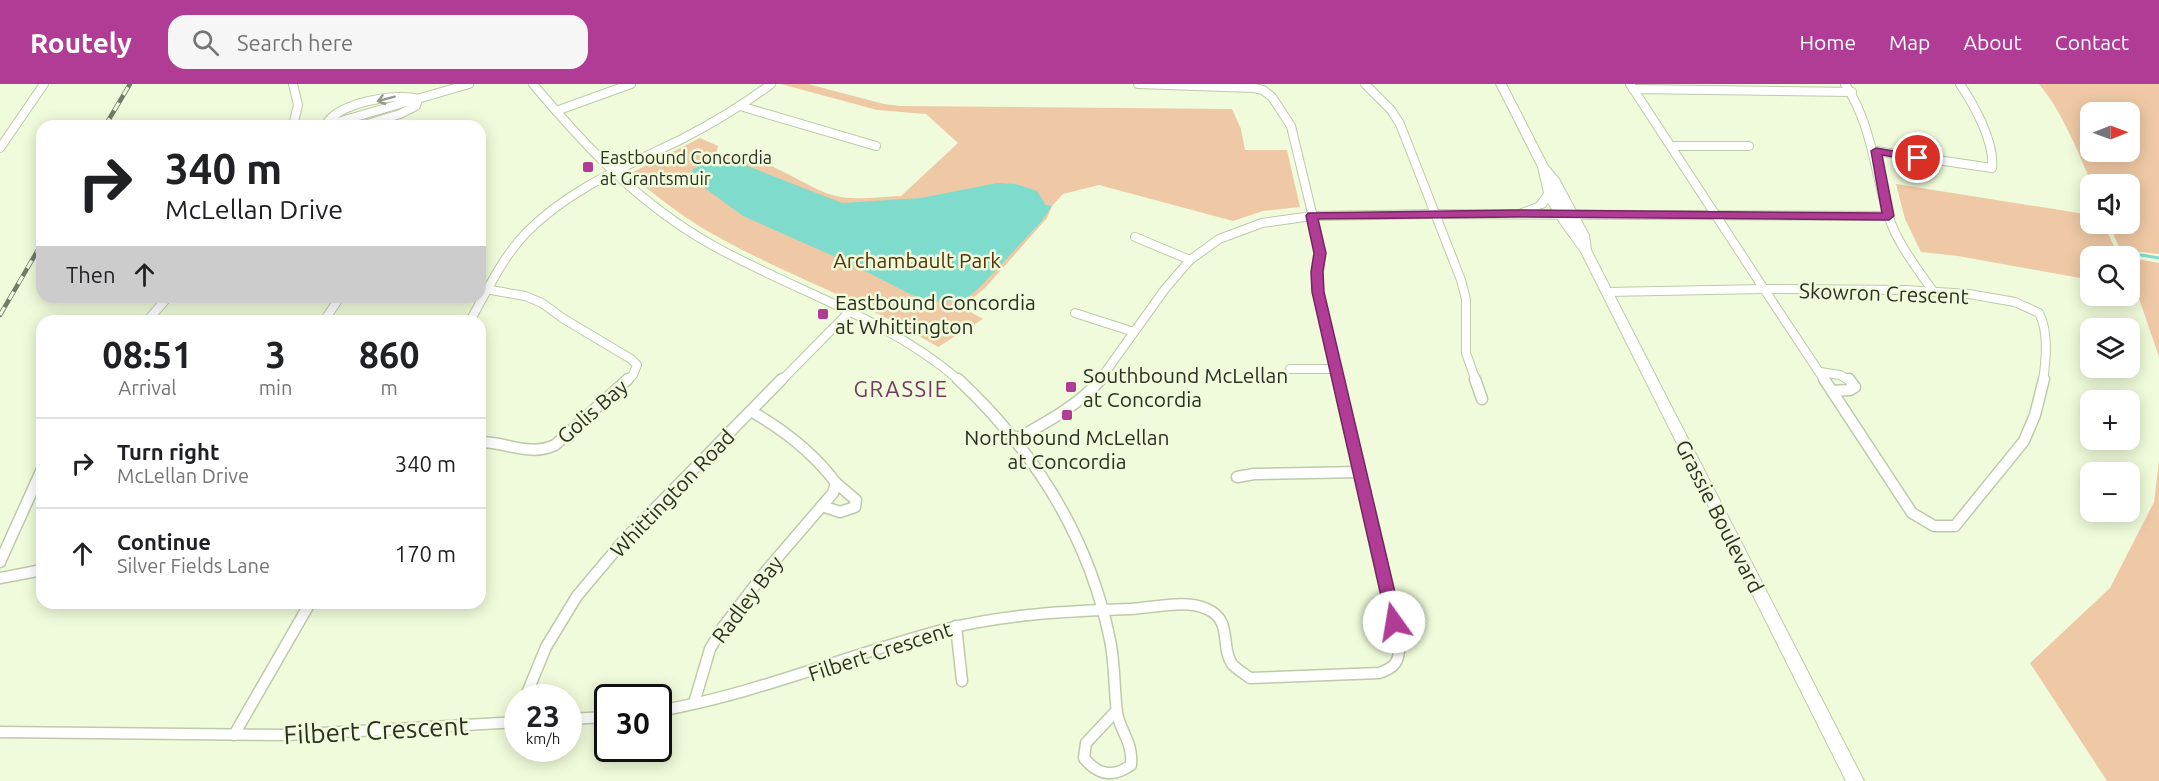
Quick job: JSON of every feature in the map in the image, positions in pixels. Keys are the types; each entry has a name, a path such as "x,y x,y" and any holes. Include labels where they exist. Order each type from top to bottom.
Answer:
{"main road":[{"name":"Grassie Boulevard","path":"1501,84 1543,167 1554,179 1568,215 1572,235 1586,251 1855,781"},
{"name":"Grassie Boulevard","path":"1543,167 1544,179 1550,193 1568,215"},
{"path":"1517,213 1541,205 1550,193"}],"street":[{"path":"0,148 44,84"},
{"path":"293,84 298,96 299,111 295,120"},
{"path":"328,120 339,112 392,97 409,95 418,99 468,84"},
{"path":"533,84 610,171 643,201 699,238 887,329 931,356 973,391 1017,438 1050,486 1080,544 1104,609 1114,666 1117,710 1133,752 1131,765 1122,773 1107,776 1092,769 1084,758 1086,743 1117,710"},
{"path":"556,111 631,84"},
{"path":"486,285 527,232 572,193 610,171 680,140 740,106 771,84"},
{"path":"1138,84 1257,87 1279,103 1291,126 1320,253 1317,272 1318,292 1360,472 1254,474 1237,477"},
{"path":"1365,84 1400,124 1461,280 1466,299 1466,353 1482,399"},
{"path":"1845,84 1852,92 1866,122 1876,151 1889,216 1909,257 1933,291"},
{"path":"1876,151 1992,168 1992,159 1976,108 1960,84"},
{"path":"1631,86 1852,92"},
{"path":"1631,86 1832,391 1850,390 1855,387 1850,378 1840,374 1820,372"},
{"path":"380,120 416,106 418,99"},
{"path":"740,106 876,146"},
{"path":"1672,146 1749,146"},
{"path":"1017,438 1050,420 1089,393 1165,289 1190,260 1219,239 1239,230 1271,221 1312,216 1517,213 1889,216"},
{"path":"1136,237 1190,260"},
{"name":"Golis Bay","path":"486,288 525,296 542,303 564,319 631,358 637,366 633,375 555,445 542,451 528,452 514,446 486,443"},
{"name":"Skowron Crescent","path":"1606,292 1933,291 2025,304 2039,312 2044,325 2046,358 2039,399 2026,438 1955,526 1934,526 1912,513 1832,391"},
{"path":"152,315 163,303"},
{"name":"Whittington Road","path":"531,684 546,647 577,596 625,538 849,312"},
{"path":"1076,313 1134,332"},
{"path":"1290,369 1335,369"},
{"path":"751,411 779,427 805,448 836,483 856,500 855,507 840,512 822,506"},
{"name":"Filbert Crescent","path":"672,708 794,679 956,626 988,620 1104,609 1188,606 1208,609 1216,614 1224,626 1232,664 1250,678 1379,673 1398,663 1399,644 1360,472"},
{"path":"0,562 36,481"},
{"name":"Radley Bay","path":"694,703 710,649 723,627 766,571 833,493 836,483"},
{"path":"0,578 36,571"},
{"path":"234,735 307,609"},
{"path":"956,626 962,681"},
{"name":"Filbert Crescent","path":"0,732 287,735 504,723"}],"green space":[{"name":"Archambault Park","path":"781,84 808,84 884,104 901,106 1232,109 1241,129 1245,150 1287,150 1300,207 1263,211 1233,221 1099,185 1063,194 1052,206 1047,218 985,288 962,307 983,319 938,347 879,314 758,258 699,226 629,174 700,138 718,146 716,154 731,154 760,161 835,196 863,198 901,196 958,143 926,114 877,110"},
{"path":"2039,84 2159,84 2159,254 2140,252 2140,246 2119,246 2113,234 2140,234 2140,174 2088,174 2082,162 2140,162 2140,102 2080,102 2080,157 2055,107"},
{"path":"1896,184 2080,213 2080,234 2108,234 2114,246 2080,246 2080,278 1958,256 1921,252 1905,219"},
{"path":"2140,259 2159,263 2159,357 2140,301"},
{"path":"2159,461 2159,781 2107,781 2030,663 2110,588 2154,502"}],"water":[{"path":"732,160 842,203 921,198 997,183 1016,184 1037,191 1046,205 1052,206 1041,222 978,289 965,299 938,302 914,296 849,263 743,216 691,178 693,169 706,162"}],"waterway":[{"path":"2141,255 2159,258"}],"railway":[{"path":"109,120 130,84"},
{"path":"0,315 36,253"}],"place":[{"name":"Eastbound Concordia at Grantsmuir","path":"588,167"},
{"name":"Eastbound Concordia at Whittington","path":"823,314"},
{"name":"Southbound McLellan at Concordia","path":"1071,387"},
{"name":"Northbound McLellan at Concordia","path":"1067,415"}],"district":[{"name":"GRASSIE","path":"901,388"}],"route":[{"path":"1394,622 1318,292 1316,282 1320,253 1312,216 1517,213 1889,216 1876,151 1918,158"}]}
